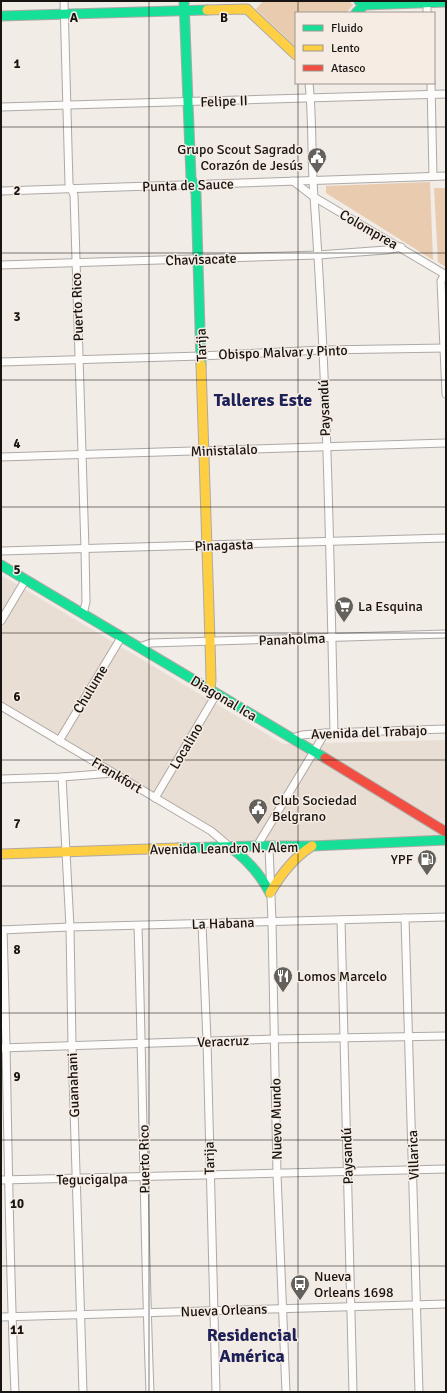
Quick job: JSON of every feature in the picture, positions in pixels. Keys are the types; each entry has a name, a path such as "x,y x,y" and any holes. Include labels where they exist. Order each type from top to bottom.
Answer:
{"main road":[{"path":"247,9 254,1"},
{"path":"356,12 361,3 446,2"},
{"path":"1,16 64,14 184,6 247,9 295,54"},
{"name":"Tarija","path":"184,6 191,178 196,193 211,680 214,691"},
{"name":"Diagonal Ica","path":"1,565 214,691 446,832"},
{"name":"Avenida Leandro N. Alem","path":"1,854 257,846 312,846 446,840"},
{"path":"270,893 285,868 302,852 312,846"},
{"path":"230,847 250,863 264,881 270,893"}],"street":[{"name":"Puerto Rico","path":"64,1 69,184 74,196 85,549 86,602 83,614"},
{"name":"Paysandú","path":"309,84 312,181 318,255 326,447 334,733"},
{"path":"431,84 433,176"},
{"name":"Felipe II","path":"1,108 446,94"},
{"name":"Punta de Sauce","path":"1,191 446,176"},
{"name":"Colomprea","path":"292,181 314,197 445,274"},
{"name":"Chavisacate","path":"1,265 198,260 318,255 386,250 401,247"},
{"path":"445,274 441,281 446,394"},
{"name":"Obispo Malvar y Pinto","path":"1,362 201,356 322,350 445,348"},
{"name":"Ministalalo","path":"1,456 446,443"},
{"name":"Pinagasta","path":"1,551 446,538"},
{"path":"1,621 26,579"},
{"name":"Panaholma","path":"139,647 151,643 446,634"},
{"name":"Chulume","path":"59,741 122,636"},
{"name":"Localino","path":"155,798 214,691"},
{"name":"Frankfort","path":"2,709 211,831 230,847"},
{"name":"Avenida del Trabajo","path":"292,738 302,735 325,733 446,729"},
{"path":"257,846 325,733"},
{"path":"1,779 62,777 113,773"},
{"name":"Guanahani","path":"62,777 70,927 72,1046 84,1392"},
{"name":"Nuevo Mundo","path":"269,847 277,1174 286,1392"},
{"name":"La Habana","path":"2,930 446,917"},
{"name":"Villarica","path":"405,918 419,1392"},
{"name":"Paysandú","path":"341,920 353,1392"},
{"name":"Tarija","path":"202,924 207,1041 216,1392"},
{"name":"Puerto Rico","path":"138,926 150,1392"},
{"path":"2,930 4,1180 15,1392"},
{"name":"Veracruz","path":"4,1048 274,1039 446,1036"},
{"name":"Tegucigalpa","path":"4,1180 446,1169"},
{"name":"Nueva Orleans","path":"1,1316 446,1304"}],"shaded area":[{"path":"263,1 349,1 353,5 347,12 295,12 295,46 256,9"},
{"path":"430,182 433,260 326,193 326,186"},
{"path":"434,188 446,188 446,267 438,262"},
{"path":"1,575 283,744 446,740 446,840 234,842 1,703"}],"traffic: fast":[{"path":"184,1 191,178 196,193 201,364"},
{"path":"359,1 364,5 446,2"},
{"path":"357,12 364,5"},
{"path":"1,16 207,10"},
{"path":"1,565 325,758"},
{"path":"178,848 312,846 446,840"},
{"path":"230,847 253,868 270,893"}],"traffic: slow":[{"path":"207,10 247,9 295,54"},
{"path":"201,364 210,641 210,689"},
{"path":"270,893 288,867 312,846"},
{"path":"1,854 178,848"}],"traffic: jam":[{"path":"325,758 446,832"}],"place":[{"name":"Grupo Scout Sagrado Corazón de Jesús","path":"317,174"},
{"name":"La Esquina","path":"344,623"},
{"name":"Club Sociedad Belgrano","path":"258,825"},
{"name":"YPF","path":"427,876"},
{"name":"Lomos Marcelo","path":"283,993"},
{"name":"Nueva Orleans 1698","path":"300,1301"}],"district":[{"name":"Talleres Este","path":"263,400"},
{"name":"Residencial América","path":"252,1345"}]}
